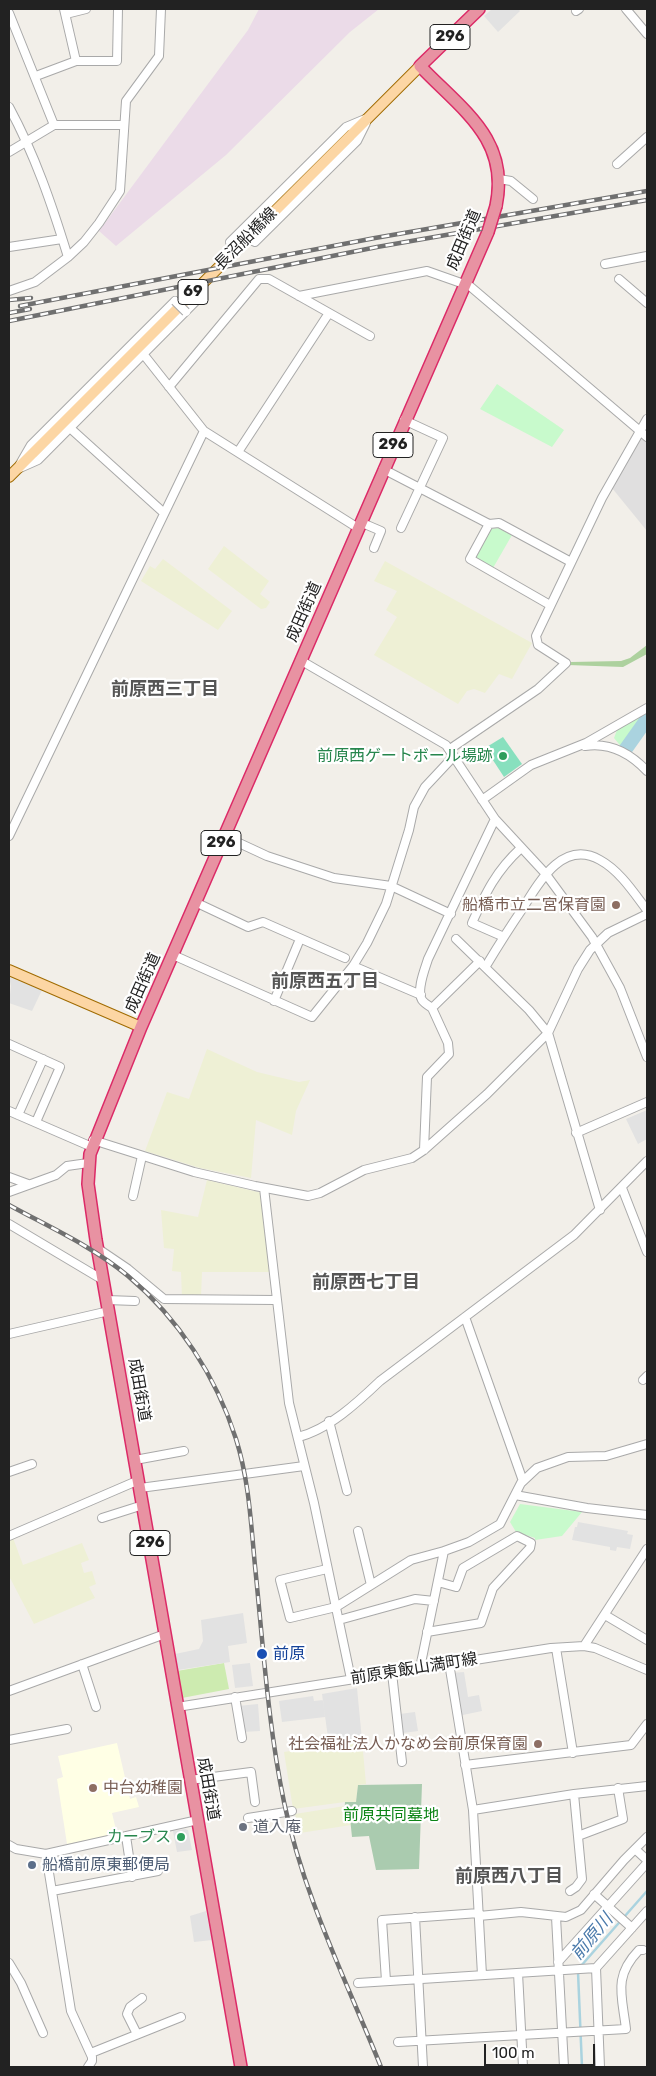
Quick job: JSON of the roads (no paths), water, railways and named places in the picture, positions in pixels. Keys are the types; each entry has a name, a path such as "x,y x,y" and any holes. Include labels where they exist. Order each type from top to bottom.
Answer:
{"highway":[{"name":"296","path":"420,66 479,9"},
{"name":"成田街道","path":"240,2067 97,1248 88,1184 88,1163 92,1144 141,1027 174,955 195,902 404,420 488,232 496,206 499,179 496,158 482,132 420,66"}],"main road":[{"name":"長沼船橋線","path":"9,477 420,66"},
{"path":"9,970 141,1027"}],"street":[{"path":"76,61 65,12 86,9"},
{"path":"36,76 76,61 117,61 118,9"},
{"path":"9,291 35,282 68,257 99,224 120,191 126,101 159,56 161,9"},
{"path":"626,9 647,34"},
{"path":"10,18 36,76 54,125"},
{"path":"9,107 27,141 68,257"},
{"path":"230,242 244,232 346,127 369,117"},
{"path":"244,232 255,242 356,141 369,117"},
{"path":"9,152 54,125 124,124"},
{"path":"617,164 647,137"},
{"path":"499,179 511,181 533,199"},
{"path":"9,247 62,240"},
{"path":"605,264 647,256"},
{"path":"299,296 428,271 464,283 647,436"},
{"path":"169,386 259,278 269,279 370,336"},
{"path":"619,279 647,303"},
{"path":"18,469 38,460 144,355 200,296"},
{"path":"18,469 25,452 31,445 175,301 186,312"},
{"path":"238,452 329,313"},
{"path":"144,355 204,431 359,525 381,531 374,548"},
{"path":"174,955 274,1001 312,1016 353,966 383,912 410,830 414,807 425,787 452,753 538,689 566,663 538,645 536,636 602,498 647,418"},
{"path":"401,528 443,438 404,420"},
{"path":"70,428 164,513"},
{"path":"9,836 204,431"},
{"path":"383,469 489,524 500,523 570,562"},
{"path":"489,524 470,559 550,605"},
{"path":"300,660 440,739 452,753 494,819 546,873 596,944 620,988 647,1057"},
{"path":"482,800 531,765 586,743 647,708"},
{"path":"613,728 609,741 647,771"},
{"path":"576,747 604,745 621,750"},
{"path":"424,1150 427,1077 449,1054 448,1043 432,1008 423,1001 421,995 423,975 428,959 451,914 494,819"},
{"path":"224,836 267,856 334,878 391,886 451,914"},
{"path":"504,936 472,924 488,888 504,864 522,848"},
{"path":"432,1008 483,964 546,873 569,856 591,856 611,867 647,910"},
{"path":"195,902 248,927 263,922 300,940 345,958"},
{"path":"9,1110 92,1144 142,1156 194,1172 308,1196 364,1170 412,1158 424,1150 487,1094 548,1033 578,969 596,944 614,930 647,914"},
{"path":"456,939 529,1010 548,1033 576,1134 600,1210"},
{"path":"274,1001 300,940"},
{"path":"353,966 421,995"},
{"path":"9,1044 60,1067 36,1122"},
{"path":"18,1115 42,1059"},
{"path":"576,1134 647,1102"},
{"path":"133,1196 142,1156"},
{"path":"298,1437 306,1435 329,1421 568,1241 647,1161"},
{"path":"9,1192 56,1175 67,1166 88,1163"},
{"path":"9,1177 28,1184"},
{"path":"264,1188 275,1300 289,1403 314,1504 351,1679"},
{"path":"622,1188 647,1252"},
{"path":"9,1224 103,1280"},
{"path":"97,1248 128,1269 164,1299 275,1300"},
{"path":"9,1334 108,1305 136,1301"},
{"path":"465,1317 523,1481"},
{"path":"329,1421 347,1491"},
{"path":"327,1569 280,1580 290,1618 336,1607 411,1560 469,1542 500,1524 523,1481 537,1468 568,1457 606,1456 647,1444"},
{"path":"135,1460 184,1451"},
{"path":"9,1472 32,1464"},
{"path":"9,1536 139,1484 304,1466"},
{"path":"515,1495 587,1508 647,1515"},
{"path":"102,1518 142,1505"},
{"path":"358,1531 371,1585"},
{"path":"428,1632 481,1623 493,1588 530,1548 531,1543 518,1536 464,1568 456,1587 438,1582"},
{"path":"584,1646 647,1550"},
{"path":"420,1668 444,1551"},
{"path":"339,1620 415,1598 434,1601"},
{"path":"604,1615 647,1640"},
{"path":"9,1691 165,1634"},
{"name":"前原東飯山満町線","path":"177,1707 449,1663 556,1648 584,1646 607,1652 647,1670"},
{"path":"556,1648 573,1753"},
{"path":"449,1663 473,1810 482,1975"},
{"path":"82,1664 96,1708"},
{"path":"392,1673 402,1762"},
{"path":"234,1697 242,1738"},
{"path":"465,1765 631,1745 647,1724"},
{"path":"9,1740 67,1730"},
{"path":"190,1780 251,1772 255,1802"},
{"path":"473,1810 574,1794 647,1786"},
{"path":"578,1836 623,1819 618,1788"},
{"path":"570,1890 576,1887 582,1878 574,1794"},
{"path":"248,1818 292,1811"},
{"path":"9,1845 16,1849 46,1854 198,1820"},
{"path":"126,1836 132,1877"},
{"path":"386,1981 382,1920 521,1912 556,1918 566,1917 581,1910 647,1837"},
{"path":"558,1966 647,1862 635,1849"},
{"path":"46,1854 72,2016 90,2054 92,2062 88,2067"},
{"path":"52,1891 158,1871"},
{"path":"594,1894 632,1928"},
{"path":"600,2067 596,1968 647,1911"},
{"path":"415,1917 423,2067"},
{"path":"556,1918 564,2067"},
{"path":"398,2042 626,2029 621,1984 623,1972 639,1950 643,1950"},
{"path":"9,1963 43,2033"},
{"path":"358,1982 518,1973 558,1966 596,1968"},
{"path":"518,1973 523,2067"},
{"path":"137,2034 127,2014 130,2007 142,1998"},
{"path":"90,2054 181,2017"}],"waterway":[{"path":"625,750 647,719"},
{"name":"前原川","path":"580,1967 647,1891"},
{"name":"前原川","path":"578,1972 582,2067"}],"railway":[{"path":"20,306 375,238 647,191"},
{"path":"9,321 377,247 647,200"},
{"path":"9,300 31,298"},
{"path":"9,313 30,309"},
{"path":"9,1205 100,1255 146,1292 179,1329 193,1350 218,1393 228,1416 236,1439 247,1486 270,1714 278,1773 292,1837 314,1904 381,2067"}],"place":[{"name":"前原西ゲートボール場跡","path":"503,756"},
{"name":"船橋市立二宮保育園","path":"616,905"},
{"name":"前原","path":"262,1654"},
{"name":"社会福祉法人かなめ会前原保育園","path":"538,1744"},
{"name":"中台幼稚園","path":"93,1788"},
{"name":"道入庵","path":"243,1827"},
{"name":"カーブス","path":"181,1837"},
{"name":"船橋前原東郵便局","path":"32,1865"}],"district":[{"name":"前原西三丁目","path":"165,690"},
{"name":"前原西五丁目","path":"325,982"},
{"name":"前原西七丁目","path":"366,1283"},
{"name":"前原西八丁目","path":"509,1877"}],"park label":[{"name":"前原共同墓地","path":"391,1815"}]}
